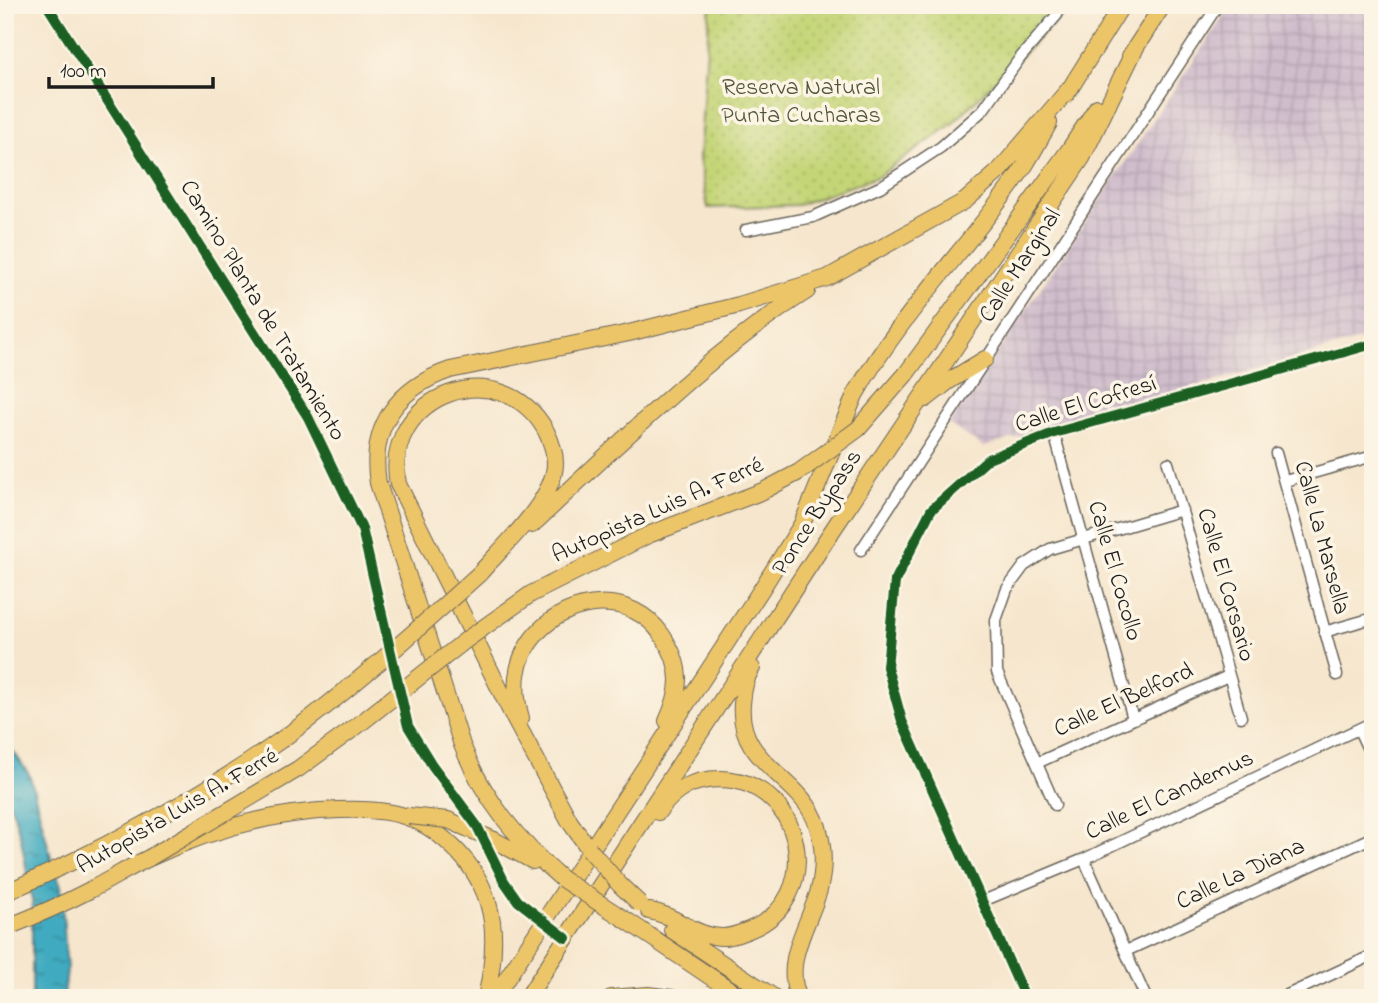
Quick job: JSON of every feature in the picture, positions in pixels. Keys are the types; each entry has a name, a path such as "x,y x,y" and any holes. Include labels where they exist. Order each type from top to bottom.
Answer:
{"highway":[{"path":"562,878 522,842 499,814 479,783 462,745 383,503 376,470 375,454 379,438 394,407 406,393 430,377 450,370 629,333 827,278 965,201 998,172 1070,88 1122,5"},
{"path":"1136,47 1163,5"},
{"name":"Ponce Bypass","path":"750,665 772,638 783,607 1082,158 1136,47"},
{"name":"Autopista Luis A. Ferré","path":"5,928 88,891 149,858 298,769 466,640 531,594 648,535 763,491 799,472 858,429 906,374 1069,150 1136,47"},
{"name":"Ponce Bypass","path":"494,998 802,524 864,378 897,330 1022,169 1070,88"},
{"name":"Autopista Luis A. Ferré","path":"5,893 118,837 214,784 324,707 479,574 711,363 758,324 827,278"},
{"path":"911,413 934,392 985,359"},
{"path":"479,574 534,511 549,488 554,471 554,453 550,438 540,421 526,406 509,395 490,389 470,388 451,393 417,413 401,442 396,458 396,473 402,496 528,744 570,821 597,860 644,908 671,929 775,998"},
{"path":"528,744 516,690 520,658 527,645 550,620 564,612 576,607 607,603 635,611 648,619 658,629 674,656 677,692 659,734 655,752"},
{"path":"527,998 630,839 750,665"},
{"path":"750,665 742,701 744,730 759,757 799,794 811,812 822,849 819,891 799,944 793,969 799,998"},
{"path":"630,839 649,824 668,798 683,787 695,781 735,780 751,784 775,803 793,831 797,848 797,863 789,893 779,909 754,928 726,937 712,936 696,932 662,913 644,908"},
{"path":"149,858 232,826 313,811 354,810 448,820 477,831 562,878 742,998"},
{"path":"409,816 433,829 463,858 482,890 494,926 493,964 486,998"},
{"path":"611,998 648,995 672,998"}],"street":[{"name":"Camino Planta de Tratamiento","path":"47,5 308,417 362,529 408,726 432,765 477,826 504,881 518,901 566,938"},
{"path":"746,230 813,217 880,187 941,147 983,110 1020,58 1057,15 1061,5"},
{"name":"Calle Marginal","path":"861,550 1218,5"},
{"name":"Calle El Cofresí","path":"1025,998 902,722 887,667 895,580 931,510 988,460 1054,433 1373,344"},
{"name":"Calle El Cocollo","path":"1054,433 1133,719"},
{"name":"Calle La Marsella","path":"1276,453 1337,675"},
{"path":"1285,481 1373,456"},
{"name":"Calle El Corsario","path":"1168,463 1241,717"},
{"path":"1055,805 997,672 996,620 1007,589 1024,566 1050,549 1182,510"},
{"path":"1324,632 1373,618"},
{"name":"Calle El Belford","path":"1037,763 1228,676"},
{"name":"Calle El Candemus","path":"983,901 1084,859 1373,722"},
{"path":"1359,730 1373,760"},
{"name":"Calle La Diana","path":"1126,951 1373,837"},
{"path":"1084,859 1146,998"},
{"path":"1282,998 1373,955"}],"shaded area":[{"path":"1231,5 1373,5 1373,336 983,447 949,424"}],"green space":[{"name":"Reserva Natural Punta Cucharas","path":"710,5 1072,5 952,124 879,176 798,205 708,208 699,159"}],"water":[{"path":"5,739 30,776 61,886 67,970 64,998 32,998 32,900 21,839 5,794"}],"cycle path":[{"path":"47,5 308,417 362,529 408,726 432,765 477,826 504,881 518,901 566,938"},
{"path":"1025,998 902,721 887,667 895,581 931,510 988,459 1054,433 1373,344"}]}
